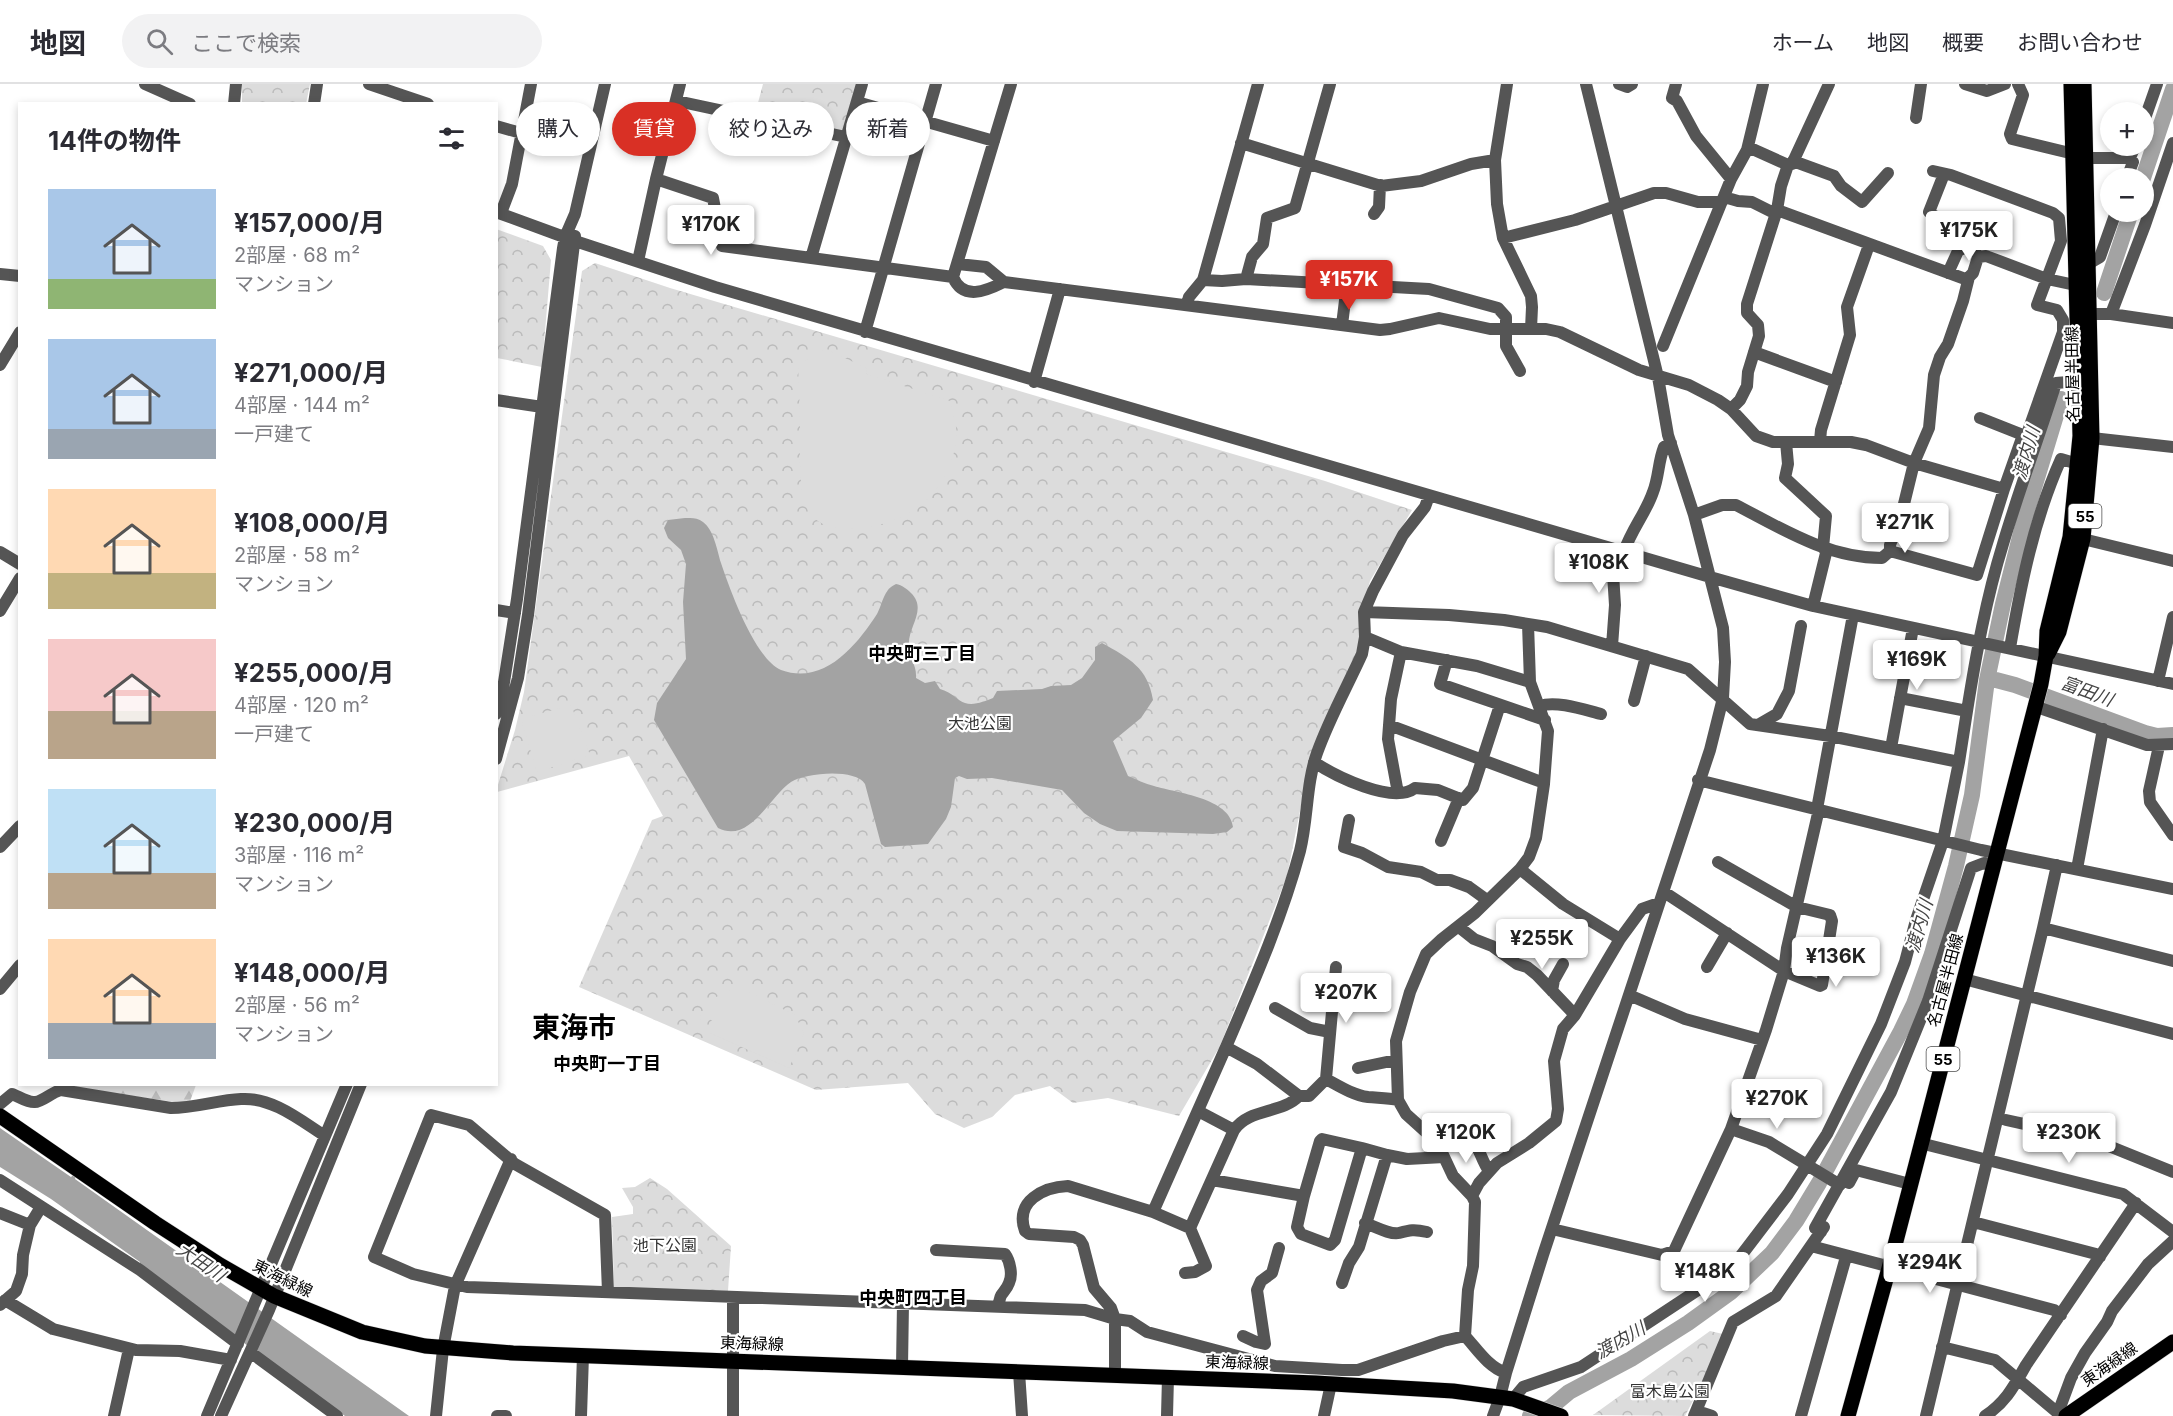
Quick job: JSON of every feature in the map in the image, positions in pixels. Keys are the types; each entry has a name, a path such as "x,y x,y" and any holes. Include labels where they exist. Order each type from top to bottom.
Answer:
{"main road":[{"name":"名古屋半田線","path":"2046,656 2059,632 2083,539 2092,438 2088,264 2080,156 2071,84"},
{"name":"名古屋半田線","path":"1848,1416 1889,1268 2041,684 2046,656 2047,631 2070,537 2080,436 2080,381 2075,285 2084,84"},
{"name":"東海緑線","path":"0,1116 265,1299 362,1332 443,1349 1453,1390 1506,1398 1559,1415"},
{"name":"東海緑線","path":"2061,1415 2173,1342"}],"street":[{"path":"144,84 185,102"},
{"path":"234,102 236,84"},
{"path":"314,102 317,84"},
{"path":"369,84 422,102"},
{"path":"527,102 531,84"},
{"path":"498,708 515,613 542,407 570,239 605,84"},
{"path":"638,261 680,84"},
{"path":"857,102 862,84"},
{"path":"930,105 936,84"},
{"path":"1011,84 953,277 956,284 963,290 983,292 1004,282 1342,325 1390,329 1439,318 1490,329 1546,329 1560,332 1639,370 1689,385 1731,409 1756,436 1773,442 1820,441 1866,445 1914,463 2004,489"},
{"path":"1187,304 1189,297 1203,279 1258,84"},
{"path":"1246,279 1252,257 1263,244 1268,219 1295,208 1330,84"},
{"path":"1507,84 1495,160 1497,204 1503,238 1531,296 1531,329"},
{"path":"1506,1398 1506,1373 1662,897 1712,741 1723,698 1725,662 1723,628 1694,515 1671,443 1658,377 1586,84"},
{"path":"1619,84 1627,87 1632,84"},
{"path":"1676,84 1672,98 1677,101 1696,136 1731,179"},
{"path":"1663,346 1731,179 1748,147 1763,84"},
{"path":"1731,409 1740,400 1747,386 1748,372 1759,336 1758,325 1748,313 1747,304 1791,163 1829,84"},
{"path":"1917,118 1921,84"},
{"path":"1965,84 1987,91 2005,84"},
{"path":"2018,84 2023,95 2010,134 2013,139 2080,156 2130,158 2133,162 2131,168"},
{"path":"2150,102 2157,84"},
{"path":"676,100 846,137 811,258"},
{"path":"930,123 994,141"},
{"path":"498,127 516,132"},
{"path":"1242,143 1380,185 1421,181 1471,164 1495,160"},
{"path":"2111,314 2173,143"},
{"path":"1748,147 1834,176 1841,186 1862,202 1888,172"},
{"path":"516,156 512,184 499,212 570,239 715,287 1710,578 1813,606 2173,684"},
{"path":"865,332 915,156"},
{"path":"1694,515 1722,505 1736,505 1825,548 1867,558 1882,558 1890,551 1914,463 1929,428 1934,375 1940,357 1948,344 1968,280 1978,257 1954,225 1934,217 1929,212 1938,172 2057,215 2060,222 2061,241 2037,305 2057,310 2063,320 2063,332 2027,434 2023,435 1977,574 1890,551"},
{"path":"656,179 713,198 722,246 953,277"},
{"path":"1374,214 1379,207 1380,185"},
{"path":"1503,238 1575,220 1615,205 1660,193 1698,202 1723,199 1752,202 1776,212 1800,217 1805,222 1968,280"},
{"path":"2088,264 2100,257 2112,222"},
{"path":"498,752 518,678 528,615 570,239"},
{"path":"1948,273 1958,250 1964,248 1969,242"},
{"path":"1820,441 1821,430 1850,335 1847,307 1869,245"},
{"path":"1978,257 1986,256 2047,279 2075,285"},
{"path":"958,264 986,267 1004,282"},
{"path":"0,274 18,276"},
{"path":"1203,279 1429,288 1470,299 1498,308 1503,312 1506,346 1520,371"},
{"path":"1342,325 1347,284"},
{"path":"1034,382 1060,288"},
{"path":"2089,314 2111,314 2173,323"},
{"path":"0,366 18,335"},
{"path":"1754,352 1836,382"},
{"path":"1493,1416 1506,1398 1523,1388 1581,1367 1707,1284 1747,1249 1809,1166 1881,1024 1905,962 1916,920 1943,841 1979,642 2002,547 2056,383 2080,381"},
{"path":"498,400 542,407"},
{"path":"1980,418 2023,435"},
{"path":"2092,438 2173,447"},
{"path":"1786,442 1788,464 1785,477 1826,516 1825,548 1813,606"},
{"path":"1612,646 1615,605 1613,574 1653,494 1658,479 1659,458 1664,447 1671,443"},
{"path":"2008,648 2028,558 2054,474 2061,459 2078,464"},
{"path":"1153,1212 1248,997 1294,871 1304,832 1314,762 1326,729 1362,654 1365,637 1364,612 1403,535 1425,507 1429,496"},
{"path":"2083,539 2173,561"},
{"path":"0,552 18,563"},
{"path":"0,611 18,581"},
{"path":"498,610 515,613"},
{"path":"1364,612 1449,615 1547,627 1688,669 1723,698 1746,722 1959,762"},
{"path":"1552,1229 1662,1255 1674,1251 1731,1129 1784,970 1818,809 1854,615"},
{"path":"2158,681 2173,617"},
{"path":"1506,1373 1498,1371 1465,1336 1468,1290 1473,1266 1474,1202 1472,1196 1453,1176 1437,1142 1406,1113 1398,1100 1396,1060 1398,1033 1408,998 1424,957 1520,869 1529,857 1536,838 1544,783 1548,731 1530,682 1528,624"},
{"path":"1758,725 1777,714 1789,691 1801,626"},
{"path":"1891,748 1913,628"},
{"path":"1365,637 1401,652 1446,660 1530,682"},
{"path":"1398,794 1388,739 1391,699 1401,652"},
{"path":"1634,700 1646,656"},
{"path":"1446,660 1440,684 1545,720"},
{"path":"1900,698 1967,711"},
{"path":"1540,706 1546,704 1578,708 1601,714"},
{"path":"2035,704 2147,745 2173,744"},
{"path":"1314,762 1360,786 1398,794 1408,794 1415,788 1438,790 1463,800 1473,788 1500,705"},
{"path":"1389,725 1544,783"},
{"path":"2077,869 2103,729"},
{"path":"2159,746 2149,791 2150,802 2173,835"},
{"path":"1698,780 1981,850 1995,859"},
{"path":"1441,841 1459,798"},
{"path":"1349,820 1344,847 1362,853 1388,867 1421,872 1430,878 1450,880 1470,887 1487,900"},
{"path":"0,847 18,827"},
{"path":"1821,1232 1815,1228 1891,1092 1915,1035 1971,868 1995,859 2056,865 2173,889"},
{"path":"1662,897 1727,933 1784,970 1822,985 1832,921 1830,915 1797,907 1718,862"},
{"path":"1926,1416 2043,928 2056,865"},
{"path":"1520,869 1563,904 1620,939"},
{"path":"1472,1196 1479,1183 1497,1163 1529,1143 1556,1121 1558,1109 1554,1061 1563,1029 1575,1015 1620,939 1642,909 1662,897"},
{"path":"1459,927 1473,939 1492,946 1517,964 1527,967 1575,1015"},
{"path":"2043,928 2173,962"},
{"path":"1707,967 1727,933"},
{"path":"1552,991 1554,980 1563,964"},
{"path":"0,989 18,967"},
{"path":"1190,1228 1238,1123 1285,1106 1299,1096 1309,1096 1326,1078 1336,967"},
{"path":"1964,979 2173,1034"},
{"path":"1629,994 1685,1019 1762,1040"},
{"path":"1275,1008 1311,1028 1330,1032"},
{"path":"1226,1047 1257,1064 1299,1096"},
{"path":"1358,1068 1396,1060"},
{"path":"1326,1078 1345,1090 1367,1096 1398,1100"},
{"path":"221,1416 251,1350 265,1299 325,1136 346,1086"},
{"path":"207,1416 239,1342 265,1299 360,1086"},
{"path":"0,1104 12,1094 37,1102 61,1090 171,1108 186,1108 241,1099 262,1101 282,1109 325,1136"},
{"path":"1198,1111 1234,1130"},
{"path":"608,1292 605,1215 515,1164 469,1125 450,1118 431,1115 374,1257 413,1274 455,1286 733,1297 999,1306 1085,1310 1130,1321 1148,1332 1267,1364 1293,1368 1358,1370 1443,1341 1465,1336"},
{"path":"2006,1120 2089,1138 2173,1172"},
{"path":"1731,1129 1769,1142 1840,1185"},
{"path":"1469,1136 1482,1162 1490,1171"},
{"path":"1362,1148 1335,1240 1330,1245 1301,1234 1297,1227 1322,1138 1407,1159 1443,1157"},
{"path":"1920,1143 1988,1158 2122,1194 2173,1232"},
{"path":"1342,1283 1348,1263 1359,1247 1365,1224 1371,1213 1387,1155"},
{"path":"436,1416 443,1349 455,1286 510,1159"},
{"path":"1712,1416 1696,1413 1733,1323 1776,1296 1821,1232 1856,1170 1910,1184"},
{"path":"0,1180 140,1270 239,1342"},
{"path":"1212,1180 1304,1196"},
{"path":"1115,1375 1115,1319 1111,1308 1094,1288 1083,1245 1074,1237 1029,1234 1023,1225 1028,1203 1041,1191 1054,1186 1068,1186 1153,1212 1190,1228 1206,1266 1195,1272 1185,1273"},
{"path":"1985,1416 2000,1406 2136,1203"},
{"path":"41,1208 30,1225 23,1255 22,1274 16,1291 3,1302 53,1329 129,1349 180,1351 231,1360"},
{"path":"0,1214 30,1225"},
{"path":"1973,1222 2096,1254 2100,1257"},
{"path":"1365,1224 1393,1233 1409,1230 1427,1232"},
{"path":"1942,1347 1995,1360 2061,1415 2071,1378 2112,1311 2148,1264 2173,1241"},
{"path":"1811,1246 2054,1310 2061,1315"},
{"path":"1267,1364 1257,1290 1261,1281 1274,1270 1279,1248"},
{"path":"936,1250 1005,1254 1009,1260 1010,1283 999,1296 999,1306"},
{"path":"1801,1416 1846,1257"},
{"path":"733,1297 733,1416"},
{"path":"902,1367 903,1303"},
{"path":"1243,1336 1265,1344"},
{"path":"114,1416 129,1349"},
{"path":"251,1350 337,1416"},
{"path":"581,1416 583,1355"},
{"path":"1019,1372 1022,1416"},
{"path":"1167,1416 1168,1377"},
{"path":"1324,1416 1331,1384"},
{"path":"497,1416 506,1416"}],"green space":[{"path":"242,84 310,84 306,102 242,102"},
{"path":"763,84 858,84 853,102 846,102 846,123 844,130 839,132 834,131 834,102 758,102"},
{"path":"498,230 543,246 551,260 542,367 498,358"},
{"name":"大池公園","path":"595,263 670,288 1325,481 1412,510 1370,581 1363,607 1360,649 1311,756 1287,876 1220,1046 1179,1116 1108,1098 1073,1103 1050,1086 1015,1095 992,1117 964,1128 935,1114 908,1083 816,1090 579,987 652,820 663,816 629,756 498,792 524,692 582,271"},
{"path":"826,349 866,368 867,374 950,401 956,424 956,438 947,472 940,485 930,496 907,514 879,525 850,529 828,526 818,521 806,506 800,474 798,364"},
{"path":"571,705 590,755 537,772 521,719"},
{"path":"738,987 795,1015 804,1034 789,1068 710,1033 715,1023 707,1017 705,1022 699,1019 710,996 714,998"},
{"path":"76,1086 196,1086 189,1104 74,1088"},
{"name":"池下公園","path":"650,1178 667,1189 731,1246 728,1291 614,1288 612,1217 633,1214 633,1207 622,1188 635,1187"},
{"name":"富木島公園","path":"1710,1331 1727,1335 1685,1416 1593,1415"}],"shaded area":[{"path":"698,519 710,530 731,590 753,638 771,663 781,670 797,673 811,672 838,660 860,638 877,614 886,593 896,584 911,593 918,606 909,639 910,655 916,678 925,683 935,681 940,689 968,704 976,704 993,698 997,691 1071,685 1082,678 1095,660 1095,647 1102,643 1112,648 1129,659 1142,672 1153,700 1141,718 1113,741 1128,776 1213,803 1230,817 1233,827 1227,832 1213,834 1117,831 1100,824 1084,813 1062,790 992,778 967,779 959,776 955,778 951,807 946,819 928,844 885,847 881,844 865,784 860,779 851,776 818,774 791,782 758,817 740,830 729,831 718,828 654,720 657,703 686,659 683,602 686,564 681,550 668,538 664,528 668,520"},
{"path":"0,1128 71,1177 74,1174 75,1179 409,1416 345,1416 139,1267 140,1262 51,1199 0,1167"}],"waterway":[{"name":"渡内川","path":"2146,168 2173,89"},
{"name":"渡内川","path":"2104,293 2128,222"},
{"name":"渡内川","path":"1530,1416 1551,1407 1569,1392 1631,1359 1688,1323 1731,1292 1772,1253 1796,1221 1819,1183 1901,1031 1914,1004 1932,954 1956,866 1972,795 1987,680 2003,604 2024,521 2061,399"},
{"name":"富田川","path":"1987,680 2015,685 2145,733 2157,736 2173,735"}],"district":[{"name":"中央町三丁目","path":"922,653"},
{"name":"東海市","path":"574,1027"},
{"name":"中央町一丁目","path":"607,1063"},
{"name":"中央町四丁目","path":"913,1297"}],"water label":[{"name":"大田川","path":"201,1262"}]}
